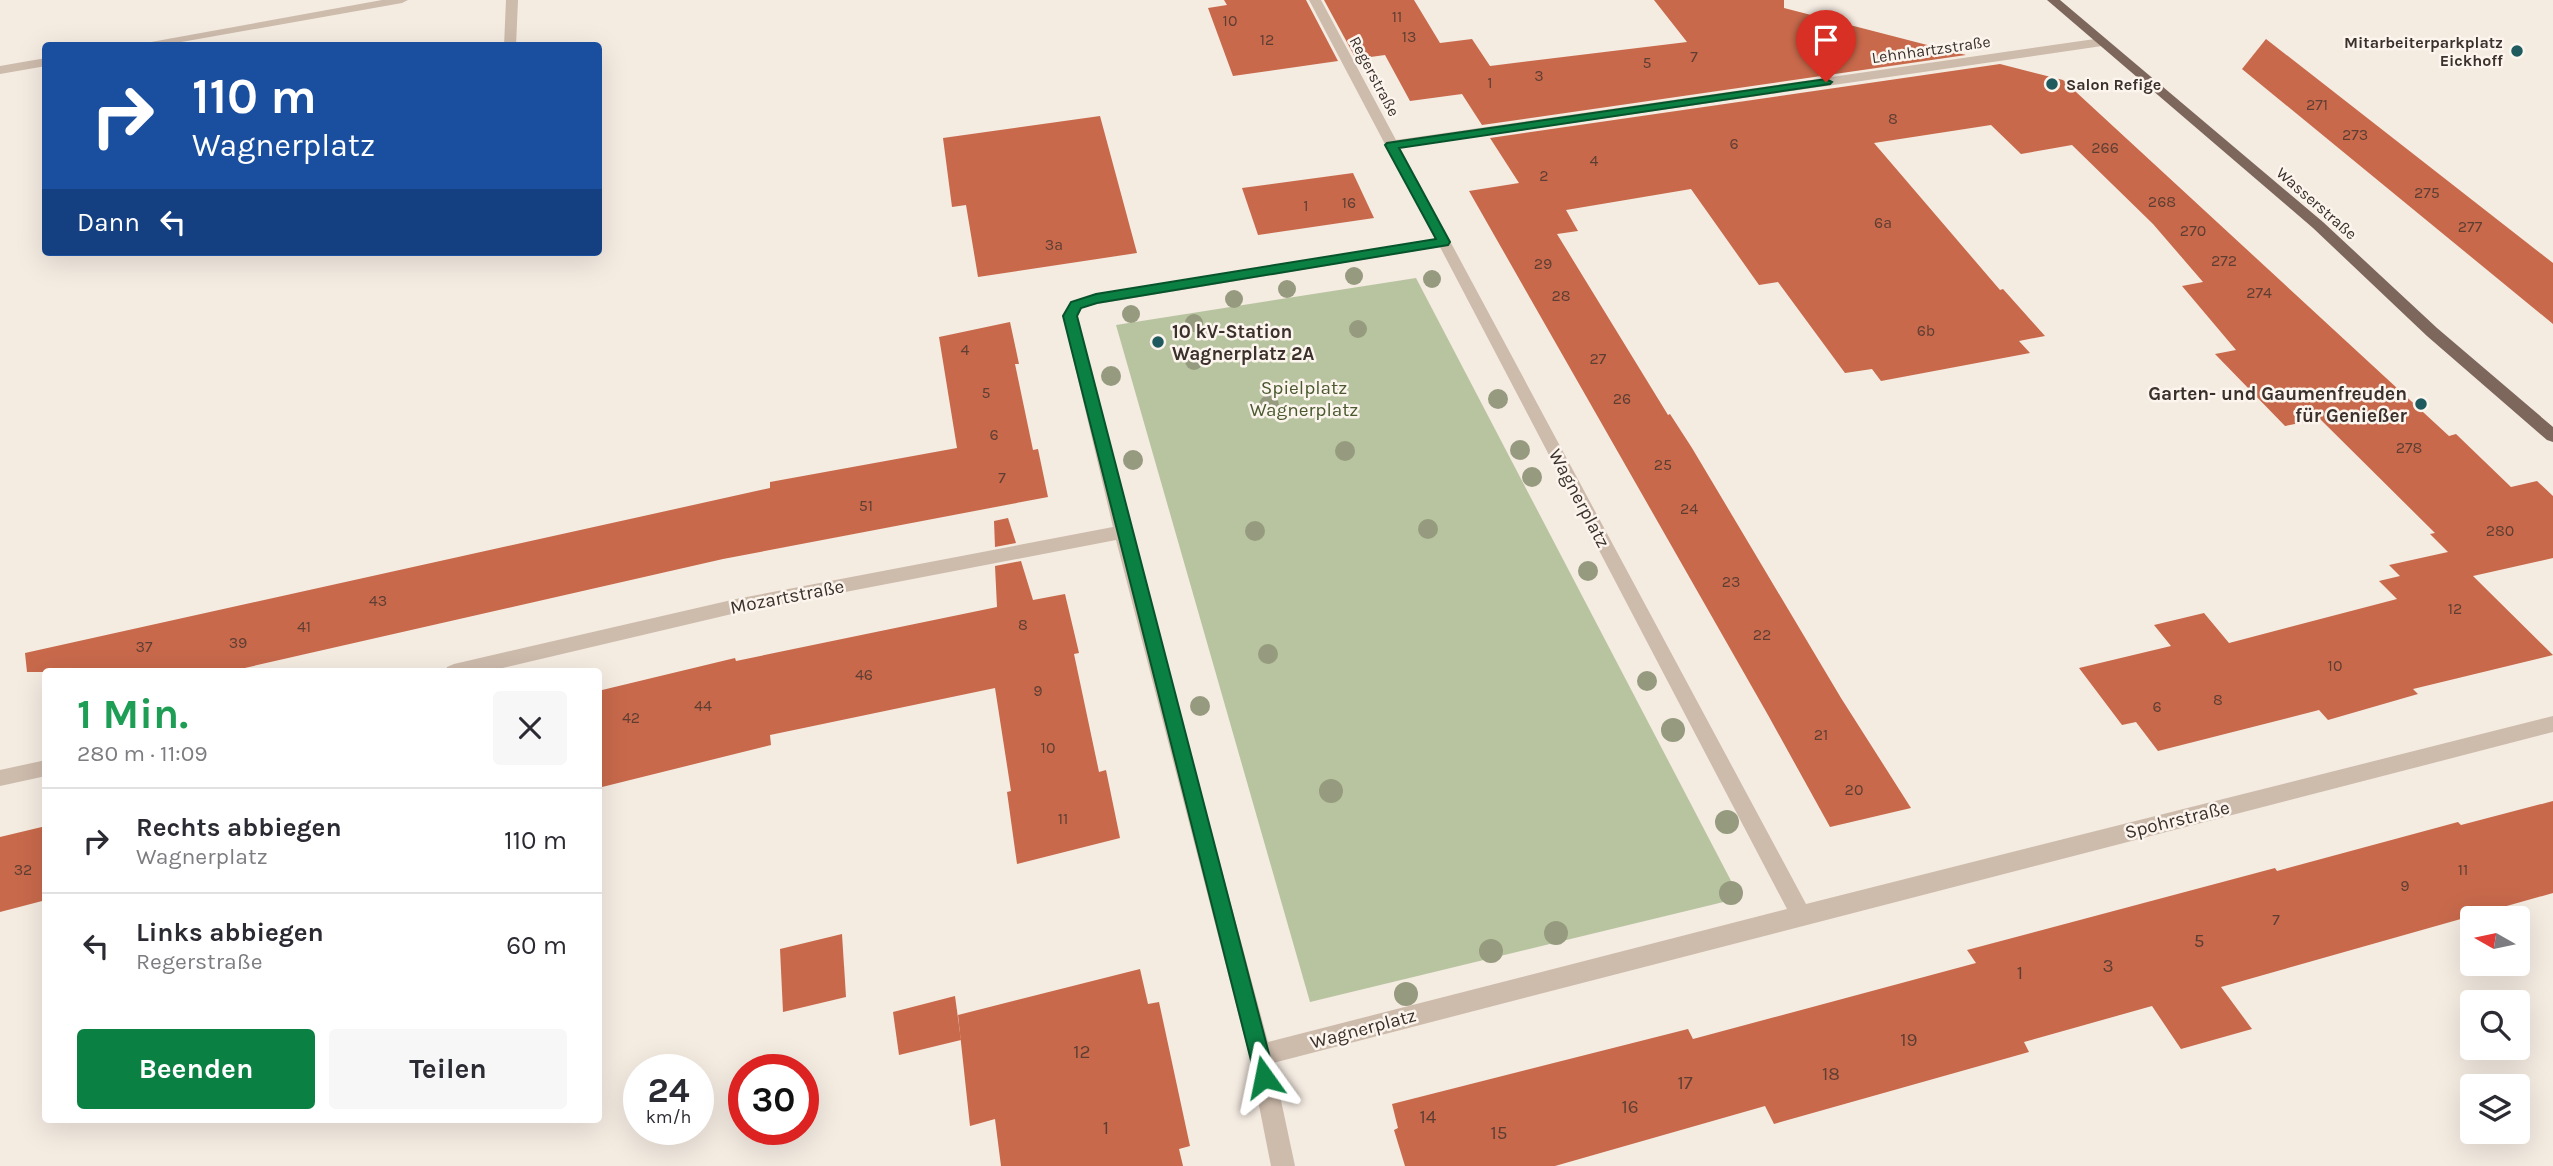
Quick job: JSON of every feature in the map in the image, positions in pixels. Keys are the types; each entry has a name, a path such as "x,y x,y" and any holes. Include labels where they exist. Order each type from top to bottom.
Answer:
{"main road":[{"name":"Wasserstraße","path":"2053,0 2318,225 2432,332 2553,436"}],"street":[{"path":"158,42 402,0"},
{"path":"510,42 512,0"},
{"name":"Regerstraße","path":"1315,0 1444,242"},
{"name":"Lehnhartzstraße","path":"1391,145 2102,42"},
{"path":"0,70 42,63"},
{"path":"1283,1166 1260,1055 1123,532 1070,316 1076,305 1109,296 1444,242"},
{"name":"Wagnerplatz","path":"1260,1055 1801,915 1444,242"},
{"name":"Mozartstraße","path":"471,668 736,606 1123,532"},
{"name":"Spohrstraße","path":"1801,915 2553,724"},
{"path":"0,778 42,769"}],"green space":[{"name":"Spielplatz Wagnerplatz","path":"1416,278 1740,898 1310,1002 1116,325"}],"building":[{"path":"1224,0 1306,0 1338,61 1233,76 1208,8 1227,5"},
{"path":"1324,0 1414,0 1440,43 1472,39 1490,66 1687,42 1654,0 1784,0 1784,8 1966,55 1482,125 1462,94 1410,101 1385,55 1356,59"},
{"path":"2266,39 2553,263 2553,324 2242,69"},
{"path":"2000,64 2063,80 2449,436 2456,434 2511,487 2537,481 2553,496 2553,558 2473,576 2553,655 2413,689 2418,694 2328,720 2319,710 2158,751 2136,722 2122,725 2079,668 2171,646 2154,625 2204,613 2229,643 2397,599 2379,581 2400,576 2389,565 2448,552 2430,534 2435,533 2320,419 2285,426 2215,354 2236,350 2182,286 2203,282 2153,224 2072,145 2021,154 1991,125 1874,143 2000,290 2003,289 2045,336 2019,341 2030,353 1881,381 1872,369 1845,373 1778,282 1759,285 1691,189 1566,210 1578,231 1557,234 1668,415 1670,414 1692,448 1841,698 1911,808 1830,827 1469,191 1519,183 1490,138"},
{"path":"1100,116 1137,253 978,277 966,205 952,207 943,138"},
{"path":"1353,173 1374,218 1258,235 1242,188"},
{"path":"1010,322 1019,364 1015,364 1033,450 1038,449 1048,497 723,559 245,668 42,668 42,672 27,672 25,653 770,488 770,482 957,448 939,337"},
{"path":"1008,518 1016,543 995,547 994,521"},
{"path":"1021,561 1033,600 1065,594 1079,653 1074,654 1099,772 1106,770 1120,838 1017,864 1007,792 1011,791 995,688 770,735 771,745 602,787 602,690 735,658 736,661 997,607 995,566"},
{"path":"2553,801 2553,893 2507,906 2460,906 2460,919 2221,987 2252,1029 2181,1049 2152,1006 2024,1042 2029,1052 1774,1124 1765,1106 1555,1166 1405,1166 1394,1130 1398,1128 1392,1104 1688,1029 1693,1039 1976,963 1967,950 2275,868 2277,871 2458,822 2461,825"},
{"path":"42,827 42,901 0,912 0,837"},
{"path":"842,934 846,997 783,1012 780,949"},
{"path":"1140,969 1148,1004 1159,1002 1190,1146 1179,1149 1183,1166 1001,1166 995,1119 970,1126 958,1015"},
{"path":"955,996 961,1040 899,1055 893,1012"}],"place":[{"name":"Mitarbeiterparkplatz Eickhoff","path":"2517,51"},
{"name":"Salon Refige","path":"2052,84"},
{"name":"10 kV-Station Wagnerplatz 2A","path":"1158,342"},
{"name":"Garten- und Gaumenfreuden für Genießer","path":"2421,404"}],"route":[{"path":"1264,1077 1070,316 1076,305 1096,299 1444,242 1391,145 1826,82"}]}
